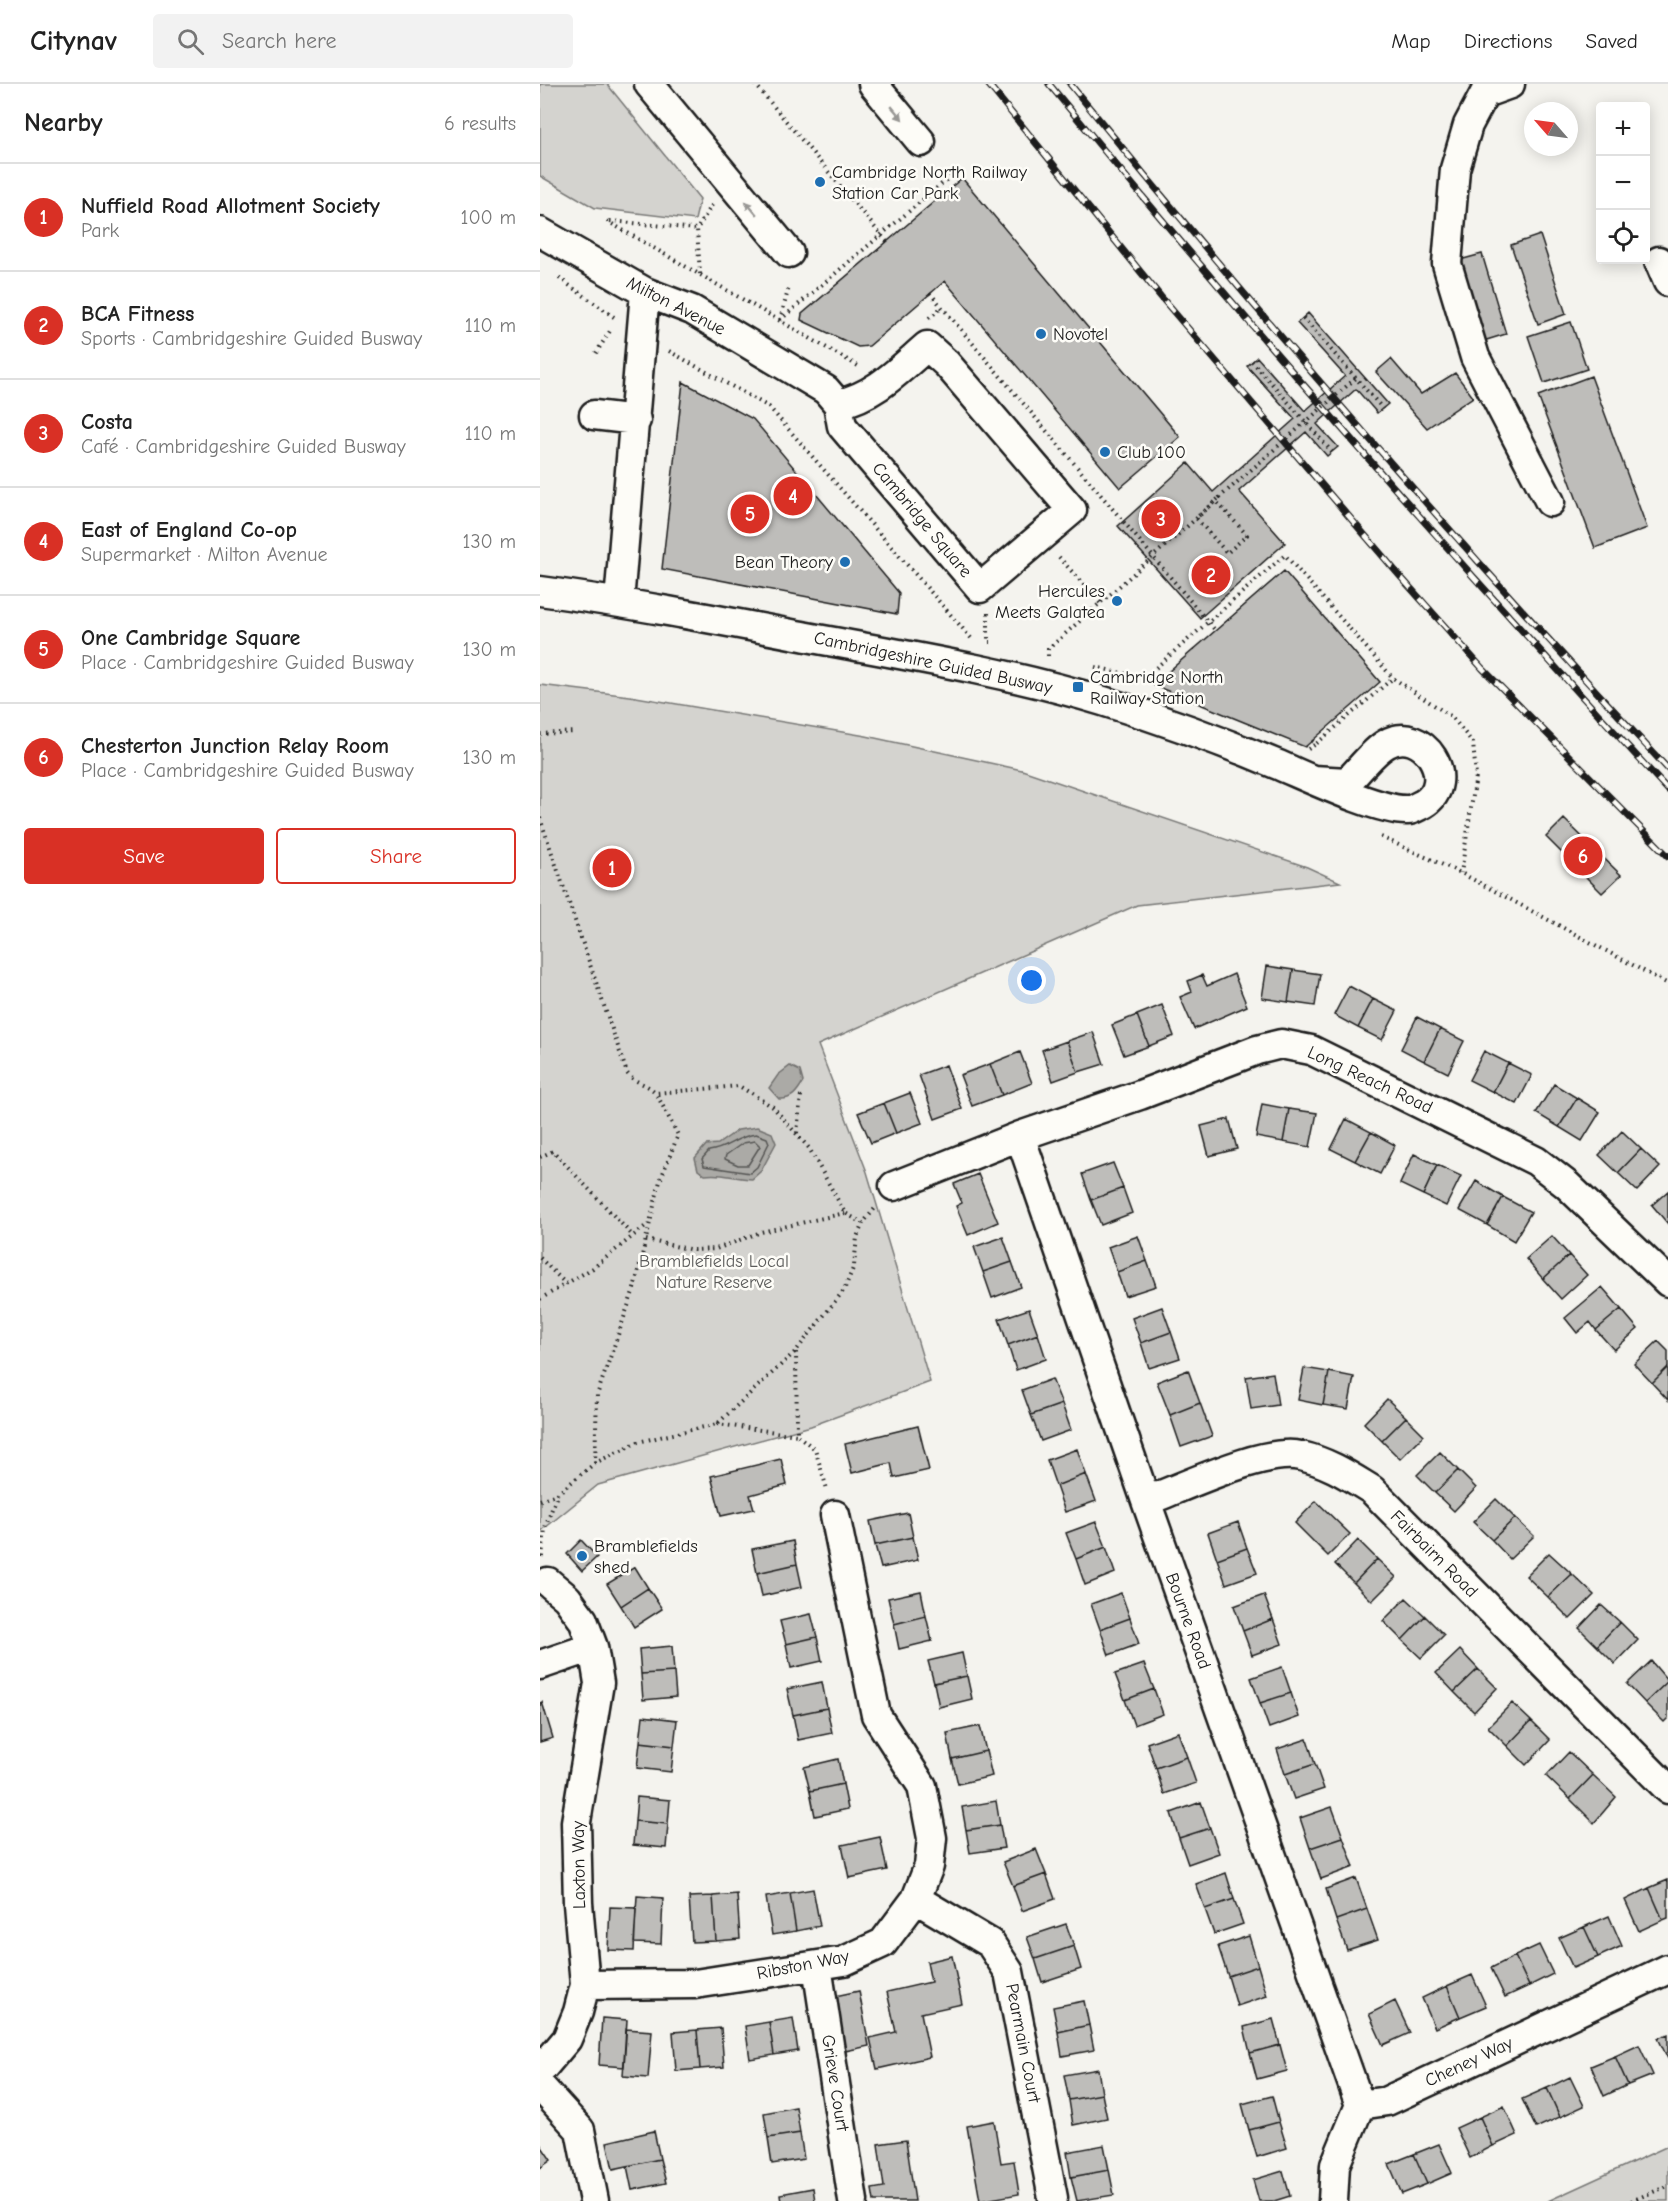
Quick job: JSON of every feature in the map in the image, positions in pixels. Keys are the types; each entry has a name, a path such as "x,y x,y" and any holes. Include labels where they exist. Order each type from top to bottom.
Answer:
{"street":[{"path":"649,84 789,253"},
{"path":"873,84 921,142"},
{"path":"1510,84 1485,93 1468,125 1455,169 1447,264 1475,357 1550,502"},
{"name":"Milton Avenue","path":"540,232 645,292 692,310 825,390 838,404"},
{"path":"619,602 645,292"},
{"name":"Cambridge Square","path":"927,346 947,364 1072,510 980,588 842,426 838,404 859,399 885,383 927,346"},
{"path":"594,415 636,420"},
{"name":"Cambridgeshire Guided Busway","path":"540,591 619,602 867,648 1102,701 1231,745 1313,780 1391,809 1411,810 1429,800 1438,782 1437,762 1425,746 1406,739 1386,744 1347,782 1313,780"},
{"path":"1371,758 1367,778 1374,797 1391,809"},
{"name":"Long Reach Road","path":"894,1186 1020,1136 1140,1095 1257,1050 1281,1044 1311,1050 1536,1161 1567,1185 1668,1282"},
{"name":"Bourne Road","path":"1020,1136 1146,1501 1360,2105"},
{"name":"Fairbairn Road","path":"1146,1501 1266,1456 1299,1455 1337,1468 1372,1490 1668,1789"},
{"name":"Ribston Way","path":"585,1985 695,1984 844,1961 883,1943 916,1899 929,1866 932,1838 922,1786 876,1715 836,1515"},
{"name":"Laxton Way","path":"540,2071 567,2039 578,2012 585,1985 578,1903 576,1822 599,1683 593,1647 583,1620 567,1598 548,1582"},
{"path":"540,1665 593,1647"},
{"name":"Pearmain Court","path":"916,1899 990,1943 1009,1972 1053,2198"},
{"name":"Grieve Court","path":"818,1965 853,2201"},
{"name":"Cheney Way","path":"1360,2105 1387,2100 1668,1969"},
{"path":"540,2086 580,2130 594,2201"},
{"path":"1333,2201 1335,2165 1360,2105"}],"path":[{"path":"754,84 887,242"},
{"path":"780,320 951,176"},
{"path":"700,275 697,229 717,196 730,182"},
{"path":"697,229 607,221 780,320 855,366 866,367"},
{"path":"549,273 617,320 596,352"},
{"path":"780,320 789,287"},
{"path":"930,293 1215,630"},
{"path":"926,320 942,307"},
{"path":"1302,318 1383,409"},
{"path":"665,350 769,407 969,637 998,644"},
{"path":"1252,361 1332,452"},
{"path":"1048,656 1048,649 1152,557 1192,522 1200,515 1208,508 1216,501 1247,535 1227,553 1196,518 1356,378"},
{"path":"1029,548 1052,548 1100,603"},
{"path":"1090,666 1144,678 1285,555 1393,678 1452,717 1473,743 1476,776 1461,873"},
{"path":"980,588 988,602 988,642"},
{"path":"1038,653 1058,658"},
{"path":"1312,741 1316,744 1393,678"},
{"path":"540,734 575,732"},
{"path":"540,818 627,1073 630,1078 649,1086 656,1093 678,1135 660,1181 634,1289 597,1395 595,1463"},
{"path":"1379,836 1461,873 1668,984"},
{"path":"656,1093 739,1086 773,1107 809,1148 845,1213 863,1223"},
{"path":"796,1134 801,1095"},
{"path":"540,1158 553,1151 633,1236"},
{"path":"717,1424 796,1351 844,1290 854,1266 857,1237 863,1223 894,1186"},
{"path":"646,1240 693,1250 716,1249 761,1232 845,1213"},
{"path":"540,1299 593,1268 649,1223"},
{"path":"540,1258 566,1284"},
{"path":"796,1351 796,1435"},
{"path":"540,1500 557,1494 595,1463 638,1442 717,1424 796,1435 815,1449 836,1515"},
{"path":"548,1582 541,1562 545,1528 557,1494"},
{"path":"1631,2201 1668,2186"}],"green space":[{"path":"540,84 607,84 700,199 695,220 595,208 540,176"},
{"name":"Bramblefields Local Nature Reserve","path":"540,685 630,696 866,736 1022,770 1307,867 1340,882 1137,905 818,1045 867,1172 930,1382 811,1426 598,1485 540,1532"},
{"path":"1668,2146 1668,2201 1548,2201"}],"water":[{"path":"790,1066 800,1071 803,1082 791,1097 779,1099 769,1088 778,1075"},
{"path":"757,1127 772,1133 776,1143 761,1171 752,1179 717,1174 705,1175 698,1170 695,1158 706,1145 718,1144 738,1130"}],"building":[{"name":"Novotel","path":"962,178 1180,437 1120,488 945,281 869,346 858,347 801,320 802,314"},
{"path":"1540,235 1566,314 1538,324 1511,245"},
{"path":"1482,254 1506,334 1480,342 1456,261"},
{"path":"1308,313 1388,404 1377,413 1356,389 1317,424 1338,447 1327,456 1306,432 1239,491 1285,543 1200,618 1118,526 1188,463 1213,492 1295,419 1247,366 1257,357 1305,411 1345,376 1297,323"},
{"path":"1571,322 1587,369 1544,383 1528,336"},
{"path":"1391,359 1421,394 1455,373 1473,397 1427,428 1376,372"},
{"path":"1591,376 1647,528 1595,548 1538,396"},
{"path":"683,382 753,419 899,593 897,614 662,569"},
{"path":"1284,571 1380,682 1305,747 1153,685"},
{"path":"1564,819 1621,875 1602,893 1546,837"},
{"path":"1267,966 1293,970 1288,1002 1262,998"},
{"path":"1293,970 1320,974 1315,1006 1288,1002"},
{"path":"1234,974 1247,1006 1194,1029 1180,997 1192,992 1188,981 1202,975 1207,986"},
{"path":"1349,986 1373,999 1358,1028 1334,1015"},
{"path":"1373,999 1397,1011 1382,1040 1358,1028"},
{"path":"1162,1005 1174,1036 1149,1046 1137,1015"},
{"path":"1137,1015 1149,1046 1124,1055 1112,1025"},
{"path":"1417,1017 1440,1029 1424,1061 1401,1049"},
{"path":"1440,1029 1464,1041 1448,1073 1424,1061"},
{"path":"1093,1032 1104,1064 1078,1072 1067,1041"},
{"path":"1067,1041 1078,1072 1053,1081 1042,1050"},
{"path":"1484,1051 1508,1063 1493,1092 1469,1080"},
{"path":"1020,1052 1032,1083 1002,1095 990,1064"},
{"path":"1508,1063 1532,1075 1517,1104 1493,1092"},
{"path":"990,1064 1002,1095 972,1106 960,1075"},
{"path":"946,1065 962,1109 935,1119 919,1075"},
{"path":"1554,1084 1577,1098 1559,1127 1536,1113"},
{"path":"910,1093 922,1123 896,1133 884,1103"},
{"path":"1577,1098 1600,1112 1582,1141 1559,1127"},
{"path":"884,1103 896,1133 871,1143 858,1113"},
{"path":"1262,1104 1289,1109 1283,1142 1256,1137"},
{"path":"1289,1109 1317,1113 1310,1147 1283,1142"},
{"path":"1229,1119 1237,1149 1209,1156 1201,1126"},
{"path":"1346,1119 1371,1132 1355,1161 1331,1149"},
{"path":"1622,1131 1641,1149 1618,1173 1599,1155"},
{"path":"1371,1132 1395,1145 1380,1174 1355,1161"},
{"path":"1641,1149 1660,1167 1637,1191 1618,1173"},
{"path":"1414,1154 1437,1165 1423,1195 1400,1184"},
{"path":"1113,1163 1123,1188 1091,1200 1082,1174"},
{"path":"1437,1165 1461,1176 1446,1206 1423,1195"},
{"path":"978,1174 998,1222 968,1235 956,1206 962,1203 954,1184"},
{"path":"1476,1181 1503,1197 1487,1225 1459,1210"},
{"path":"1123,1188 1132,1213 1101,1225 1091,1200"},
{"path":"1668,1191 1668,1224 1652,1205"},
{"path":"1503,1197 1531,1212 1514,1241 1487,1225"},
{"path":"1138,1236 1147,1261 1117,1272 1108,1247"},
{"path":"1552,1236 1569,1255 1543,1279 1526,1259"},
{"path":"1003,1237 1012,1262 983,1272 974,1247"},
{"path":"1569,1255 1587,1275 1561,1299 1543,1279"},
{"path":"1147,1261 1156,1286 1125,1296 1117,1272"},
{"path":"1012,1262 1021,1287 992,1298 983,1272"},
{"path":"1602,1287 1621,1309 1596,1330 1590,1322 1577,1333 1565,1318"},
{"path":"1162,1307 1171,1332 1141,1343 1132,1318"},
{"path":"1029,1309 1038,1334 1008,1345 999,1319"},
{"path":"1621,1309 1638,1329 1614,1350 1596,1330"},
{"path":"1171,1332 1180,1358 1149,1368 1141,1343"},
{"path":"1038,1334 1046,1359 1016,1370 1008,1345"},
{"path":"1658,1341 1668,1351 1668,1367 1652,1383 1634,1364"},
{"path":"1668,1367 1668,1400 1652,1383"},
{"path":"1304,1368 1329,1372 1323,1405 1298,1400"},
{"path":"1188,1370 1200,1403 1170,1415 1157,1382"},
{"path":"1329,1372 1354,1377 1348,1409 1323,1405"},
{"path":"1273,1373 1278,1405 1251,1409 1246,1377"},
{"path":"1052,1379 1062,1404 1031,1415 1022,1390"},
{"path":"1387,1399 1406,1417 1382,1441 1364,1423"},
{"path":"1200,1403 1212,1436 1181,1447 1170,1415"},
{"path":"1062,1404 1071,1430 1041,1441 1031,1415"},
{"path":"1406,1417 1424,1435 1400,1459 1382,1441"},
{"path":"918,1426 929,1470 894,1478 891,1463 852,1473 845,1444"},
{"path":"1077,1449 1086,1474 1056,1486 1047,1460"},
{"path":"1440,1452 1458,1470 1435,1493 1417,1475"},
{"path":"781,1459 787,1485 750,1495 754,1509 721,1516 711,1476"},
{"path":"1458,1470 1476,1488 1454,1511 1435,1493"},
{"path":"1086,1474 1096,1501 1065,1512 1056,1486"},
{"path":"1496,1499 1515,1518 1492,1540 1473,1522"},
{"path":"1316,1501 1350,1534 1328,1556 1295,1523"},
{"path":"908,1513 913,1537 875,1545 870,1521"},
{"path":"1515,1518 1534,1536 1510,1559 1492,1540"},
{"path":"1096,1522 1106,1547 1076,1559 1066,1533"},
{"path":"1238,1522 1247,1548 1217,1559 1208,1533"},
{"path":"913,1537 918,1560 881,1568 875,1545"},
{"name":"Bramblefields shed","path":"581,1540 597,1557 582,1571 567,1554"},
{"path":"1358,1540 1377,1559 1354,1583 1335,1564"},
{"path":"793,1541 797,1564 757,1573 752,1549"},
{"path":"1106,1547 1115,1573 1085,1585 1076,1559"},
{"path":"1247,1548 1257,1573 1226,1584 1217,1559"},
{"path":"1549,1553 1572,1574 1548,1597 1526,1576"},
{"path":"1377,1559 1396,1577 1372,1601 1354,1583"},
{"path":"797,1564 802,1587 762,1596 757,1573"},
{"path":"635,1567 648,1588 621,1606 607,1584"},
{"path":"1572,1574 1594,1595 1570,1619 1548,1597"},
{"path":"648,1588 662,1609 634,1627 621,1606"},
{"path":"921,1591 926,1616 894,1624 888,1598"},
{"path":"1121,1593 1130,1618 1100,1629 1091,1604"},
{"path":"1264,1595 1273,1619 1243,1631 1234,1606"},
{"path":"1406,1598 1425,1616 1402,1640 1383,1621"},
{"path":"1601,1605 1620,1622 1597,1646 1579,1628"},
{"path":"811,1614 817,1637 786,1644 780,1621"},
{"path":"926,1616 932,1641 899,1649 894,1624"},
{"path":"1425,1616 1444,1635 1421,1658 1402,1640"},
{"path":"1130,1618 1139,1644 1109,1655 1100,1629"},
{"path":"1273,1619 1282,1644 1252,1655 1243,1631"},
{"path":"1620,1622 1638,1640 1615,1664 1597,1646"},
{"path":"817,1637 822,1661 791,1668 786,1644"},
{"path":"672,1646 674,1672 641,1674 639,1649"},
{"path":"1460,1650 1478,1669 1454,1692 1436,1673"},
{"path":"962,1653 967,1676 934,1683 928,1661"},
{"path":"1651,1661 1668,1681 1645,1703 1627,1684"},
{"path":"1144,1664 1154,1689 1125,1700 1115,1674"},
{"path":"1282,1667 1291,1693 1260,1703 1251,1678"},
{"path":"1478,1669 1497,1688 1474,1712 1454,1692"},
{"path":"674,1672 676,1697 643,1700 641,1674"},
{"path":"967,1676 972,1699 939,1707 934,1683"},
{"path":"1668,1681 1668,1718 1664,1722 1645,1703"},
{"path":"822,1682 827,1708 793,1715 787,1689"},
{"path":"1154,1689 1163,1714 1134,1725 1125,1700"},
{"path":"1291,1693 1299,1717 1269,1728 1260,1703"},
{"path":"542,1702 553,1738 540,1742 540,1703"},
{"path":"1512,1703 1531,1721 1507,1746 1488,1727"},
{"path":"827,1708 832,1733 798,1740 793,1715"},
{"path":"643,1716 677,1720 674,1746 640,1742"},
{"path":"1531,1721 1550,1740 1526,1765 1507,1746"},
{"path":"980,1726 986,1751 952,1759 947,1733"},
{"path":"1178,1732 1187,1757 1156,1768 1147,1743"},
{"path":"1307,1739 1315,1764 1285,1774 1277,1749"},
{"path":"640,1742 674,1746 671,1772 637,1768"},
{"path":"986,1751 992,1776 958,1784 952,1759"},
{"path":"1569,1752 1593,1775 1570,1799 1546,1776"},
{"path":"1187,1757 1196,1783 1164,1794 1156,1768"},
{"path":"838,1759 843,1784 810,1791 804,1767"},
{"path":"1315,1764 1324,1789 1294,1799 1285,1774"},
{"path":"1593,1775 1616,1797 1594,1823 1570,1799"},
{"path":"843,1784 848,1809 815,1816 810,1791"},
{"path":"637,1797 670,1800 668,1824 635,1821"},
{"path":"996,1801 1000,1825 966,1830 962,1807"},
{"path":"1201,1802 1210,1828 1179,1838 1171,1813"},
{"path":"1332,1807 1343,1837 1310,1848 1300,1818"},
{"path":"635,1821 668,1824 666,1848 633,1845"},
{"path":"1000,1825 1004,1848 970,1853 966,1830"},
{"path":"1210,1828 1219,1853 1188,1864 1179,1838"},
{"path":"880,1837 887,1870 849,1878 842,1845"},
{"path":"1343,1837 1354,1867 1321,1879 1310,1848"},
{"path":"1036,1849 1046,1874 1013,1886 1003,1862"},
{"path":"1226,1873 1234,1899 1205,1909 1196,1884"},
{"path":"1046,1874 1055,1899 1022,1911 1013,1886"},
{"path":"1356,1878 1367,1909 1336,1920 1326,1889"},
{"path":"1668,1880 1668,1918 1663,1920 1649,1888"},
{"path":"1649,1888 1663,1920 1639,1931 1625,1900"},
{"path":"813,1889 820,1926 796,1931 790,1893"},
{"path":"790,1893 796,1931 772,1935 766,1897"},
{"path":"737,1894 740,1939 716,1941 713,1896"},
{"path":"637,1896 663,1898 661,1944 634,1943"},
{"path":"713,1896 716,1941 692,1942 689,1897"},
{"path":"1234,1899 1243,1924 1214,1934 1205,1909"},
{"path":"610,1907 636,1908 634,1951 608,1950"},
{"path":"1367,1909 1378,1940 1347,1950 1336,1920"},
{"path":"1609,1916 1622,1946 1598,1957 1584,1927"},
{"path":"1066,1924 1074,1946 1035,1959 1027,1937"},
{"path":"1584,1927 1598,1957 1573,1968 1559,1938"},
{"path":"1249,1936 1258,1966 1228,1976 1218,1946"},
{"path":"1539,1945 1553,1974 1529,1986 1515,1956"},
{"path":"1074,1946 1081,1969 1042,1982 1035,1959"},
{"path":"952,1956 962,2004 921,2013 930,2057 877,2069 870,2038 896,2032 887,1992 931,1982 927,1962"},
{"path":"1515,1956 1529,1986 1505,1997 1491,1968"},
{"path":"1258,1966 1267,1996 1237,2006 1228,1976"},
{"path":"1472,1975 1486,2006 1460,2017 1447,1986"},
{"path":"1447,1986 1460,2017 1435,2028 1422,1998"},
{"path":"859,1991 869,2046 845,2051 835,1996"},
{"path":"1084,2001 1089,2025 1058,2032 1053,2007"},
{"path":"1395,2001 1410,2033 1383,2045 1369,2014"},
{"path":"602,2018 627,2020 624,2067 599,2065"},
{"path":"793,2018 798,2051 774,2055 769,2022"},
{"path":"1273,2019 1280,2045 1250,2053 1244,2027"},
{"path":"769,2022 774,2055 750,2059 745,2026"},
{"path":"1089,2025 1094,2050 1062,2056 1058,2032"},
{"path":"721,2028 724,2067 700,2069 697,2030"},
{"path":"626,2029 652,2031 648,2078 623,2076"},
{"path":"697,2030 700,2069 676,2071 673,2032"},
{"path":"1668,2034 1668,2059 1658,2038"},
{"path":"1280,2045 1287,2071 1257,2079 1250,2053"},
{"path":"1639,2045 1653,2075 1628,2085 1615,2056"},
{"path":"1615,2056 1628,2085 1604,2096 1591,2066"},
{"path":"1098,2069 1102,2094 1069,2100 1064,2075"},
{"path":"1570,2077 1584,2106 1560,2117 1547,2088"},
{"path":"1547,2088 1560,2117 1536,2128 1522,2099"},
{"path":"1102,2094 1107,2118 1073,2125 1069,2100"},
{"path":"1272,2096 1279,2122 1249,2130 1242,2104"},
{"path":"1504,2106 1517,2135 1493,2146 1480,2117"},
{"path":"796,2107 800,2133 768,2138 764,2113"},
{"path":"1480,2117 1493,2146 1470,2158 1456,2128"},
{"path":"994,2121 1001,2163 1014,2161 1019,2194 980,2201 967,2126"},
{"path":"1279,2122 1287,2148 1257,2157 1249,2130"},
{"path":"654,2131 660,2159 613,2169 607,2142"},
{"path":"800,2133 804,2159 772,2164 768,2138"},
{"path":"906,2140 915,2201 874,2201 872,2189 884,2187 878,2144"},
{"path":"540,2144 551,2160 540,2168"},
{"path":"1439,2144 1452,2173 1427,2184 1414,2154"},
{"path":"1104,2145 1109,2170 1071,2177 1067,2152"},
{"path":"1414,2154 1427,2184 1402,2194 1389,2164"},
{"path":"660,2159 666,2183 632,2190 627,2166"},
{"path":"1109,2170 1114,2195 1077,2201 1071,2177"},
{"path":"1283,2171 1290,2196 1274,2201 1259,2201 1253,2180"},
{"path":"813,2188 815,2201 781,2201 780,2194"}],"railway":[{"path":"988,84 1161,297 1399,575 1482,668 1668,856"},
{"path":"1049,84 1353,442 1668,790"},
{"path":"1070,84 1215,259 1438,517 1668,769"}],"place":[{"name":"Cambridge North Railway Station Car Park","path":"820,182"},
{"name":"Novotel","path":"1041,334"},
{"name":"Club 100","path":"1105,452"},
{"name":"East of England Co-op","path":"793,496"},
{"name":"One Cambridge Square","path":"750,514"},
{"name":"Costa","path":"1161,519"},
{"name":"Bean Theory","path":"845,562"},
{"name":"BCA Fitness","path":"1211,575"},
{"name":"Hercules Meets Galatea","path":"1117,601"},
{"name":"Cambridge North Railway Station","path":"1078,687"},
{"name":"Chesterton Junction Relay Room","path":"1583,856"},
{"name":"Nuffield Road Allotment Society","path":"612,868"},
{"name":"Bramblefields shed","path":"582,1556"}]}
